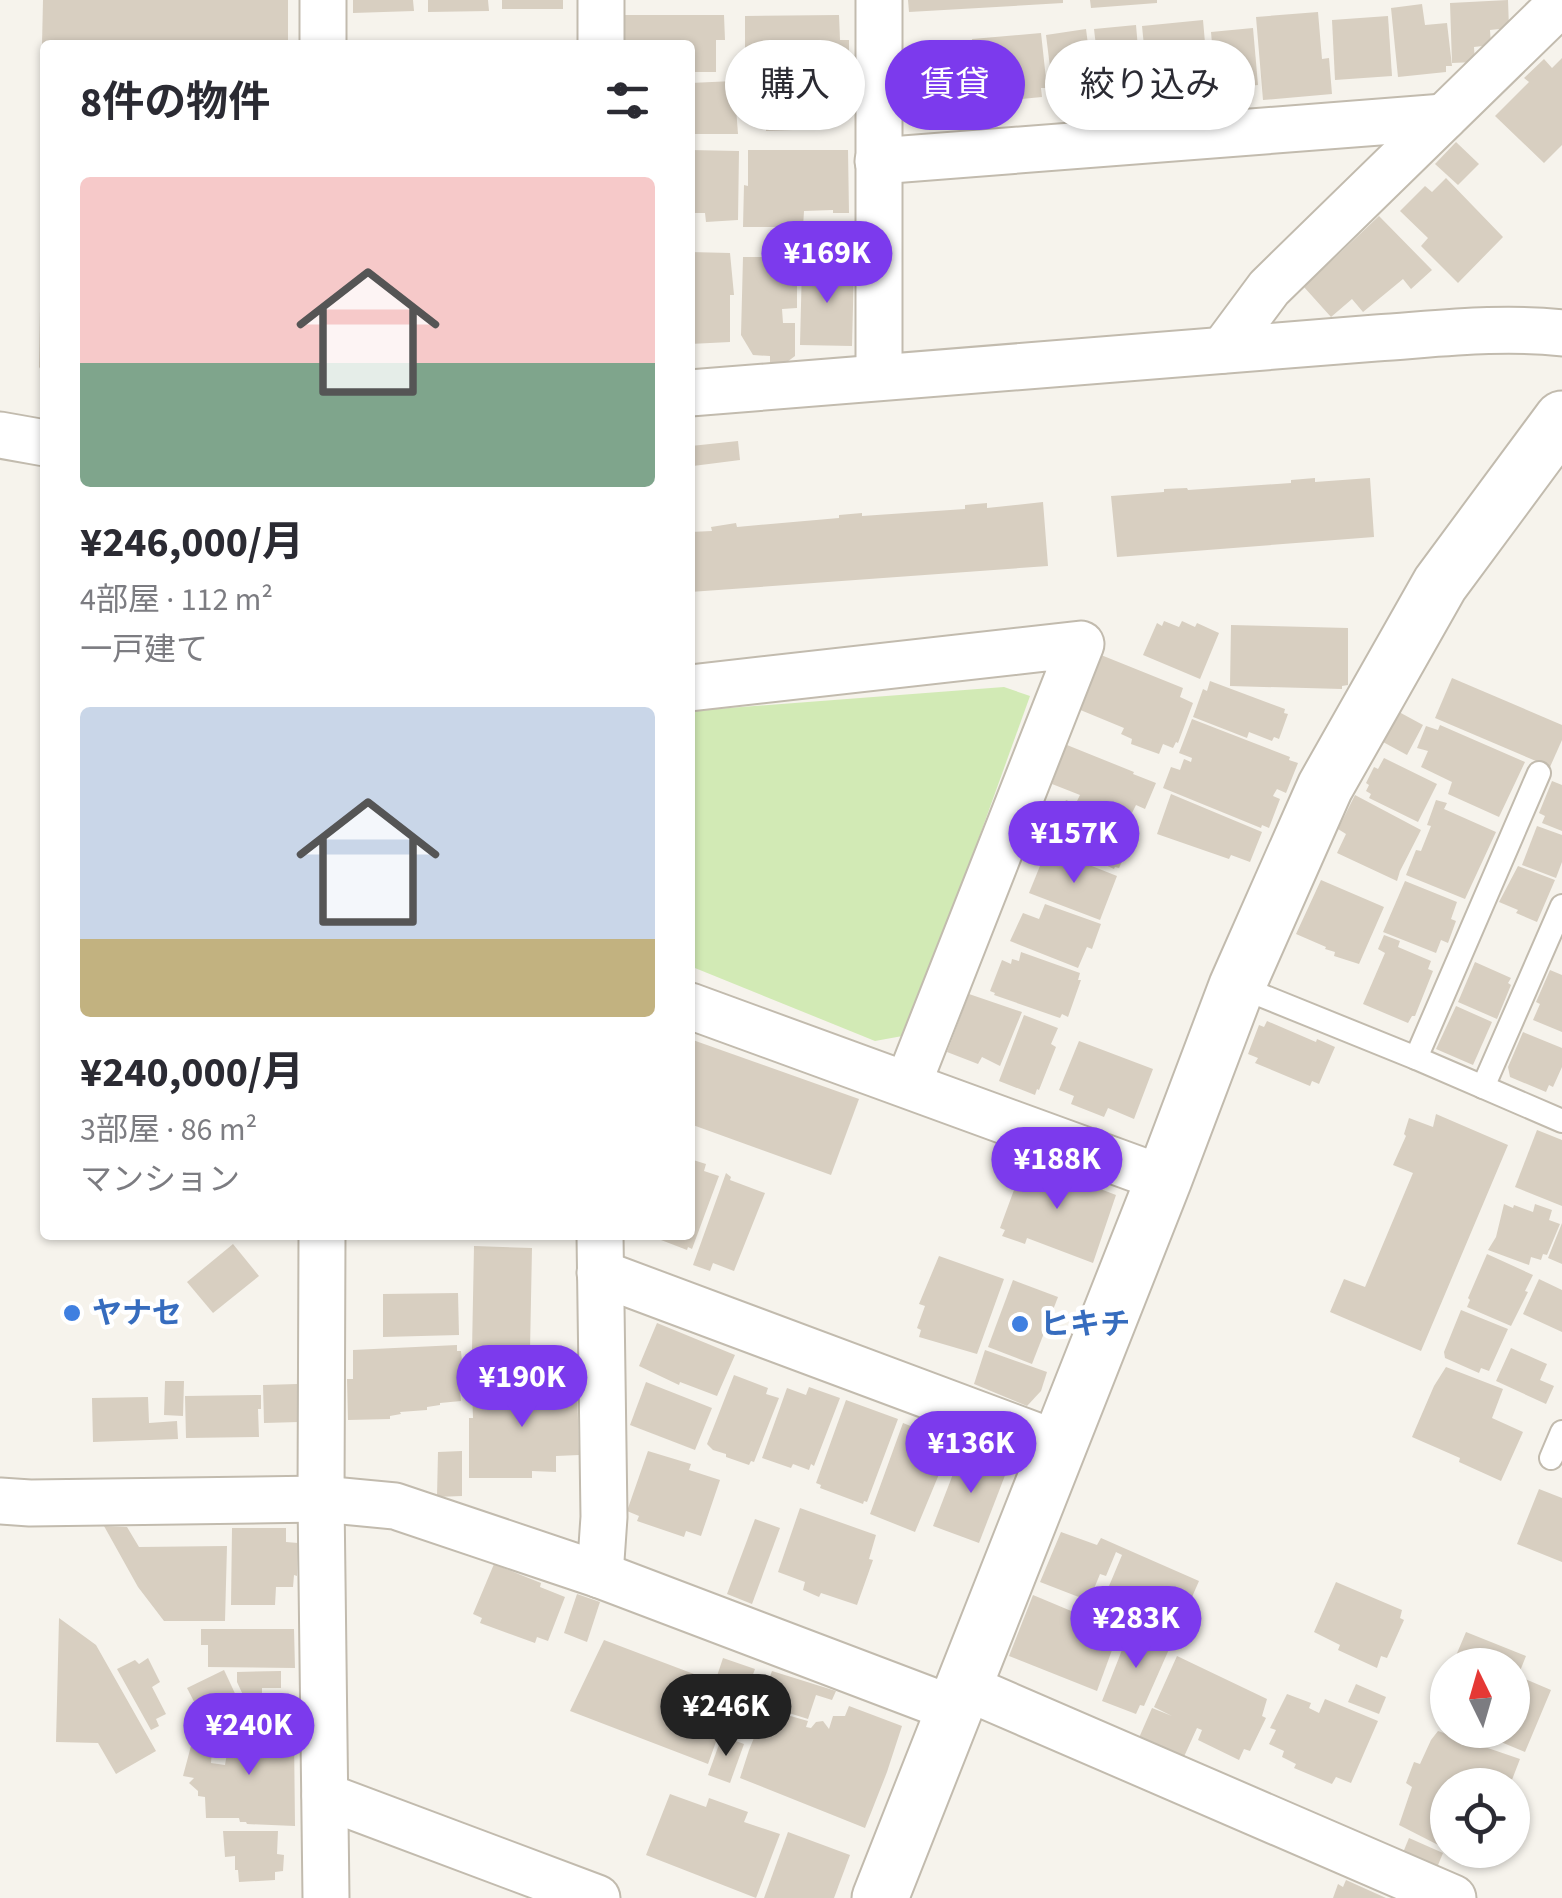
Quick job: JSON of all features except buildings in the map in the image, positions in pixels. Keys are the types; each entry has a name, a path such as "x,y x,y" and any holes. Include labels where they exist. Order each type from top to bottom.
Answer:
{"street":[{"path":"323,0 323,40"},
{"path":"601,0 601,40"},
{"path":"879,0 879,376"},
{"path":"1223,350 1269,288 1562,2"},
{"path":"878,160 1444,117"},
{"path":"695,393 1470,332 1562,333"},
{"path":"880,1898 1237,986 1325,787 1440,584 1562,418"},
{"path":"0,434 40,442"},
{"path":"695,687 1081,644 908,1084"},
{"path":"695,1008 1164,1179"},
{"path":"322,1240 326,1898"},
{"path":"600,1575 604,1517 600,1254 1058,1444"},
{"path":"0,1501 321,1499 395,1506 958,1698 1452,1898"},
{"path":"324,1796 597,1898"}],"lane":[{"path":"1416,1058 1538,773"},
{"path":"1483,1087 1562,906"},
{"path":"1237,986 1562,1121"},
{"path":"1551,1458 1562,1432"}],"green space":[{"path":"1004,687 1030,696 908,1035 875,1041 695,968 695,711"}],"place":[{"name":"ヤナセ","path":"72,1313"},
{"name":"ヒキチ","path":"1020,1324"}]}
